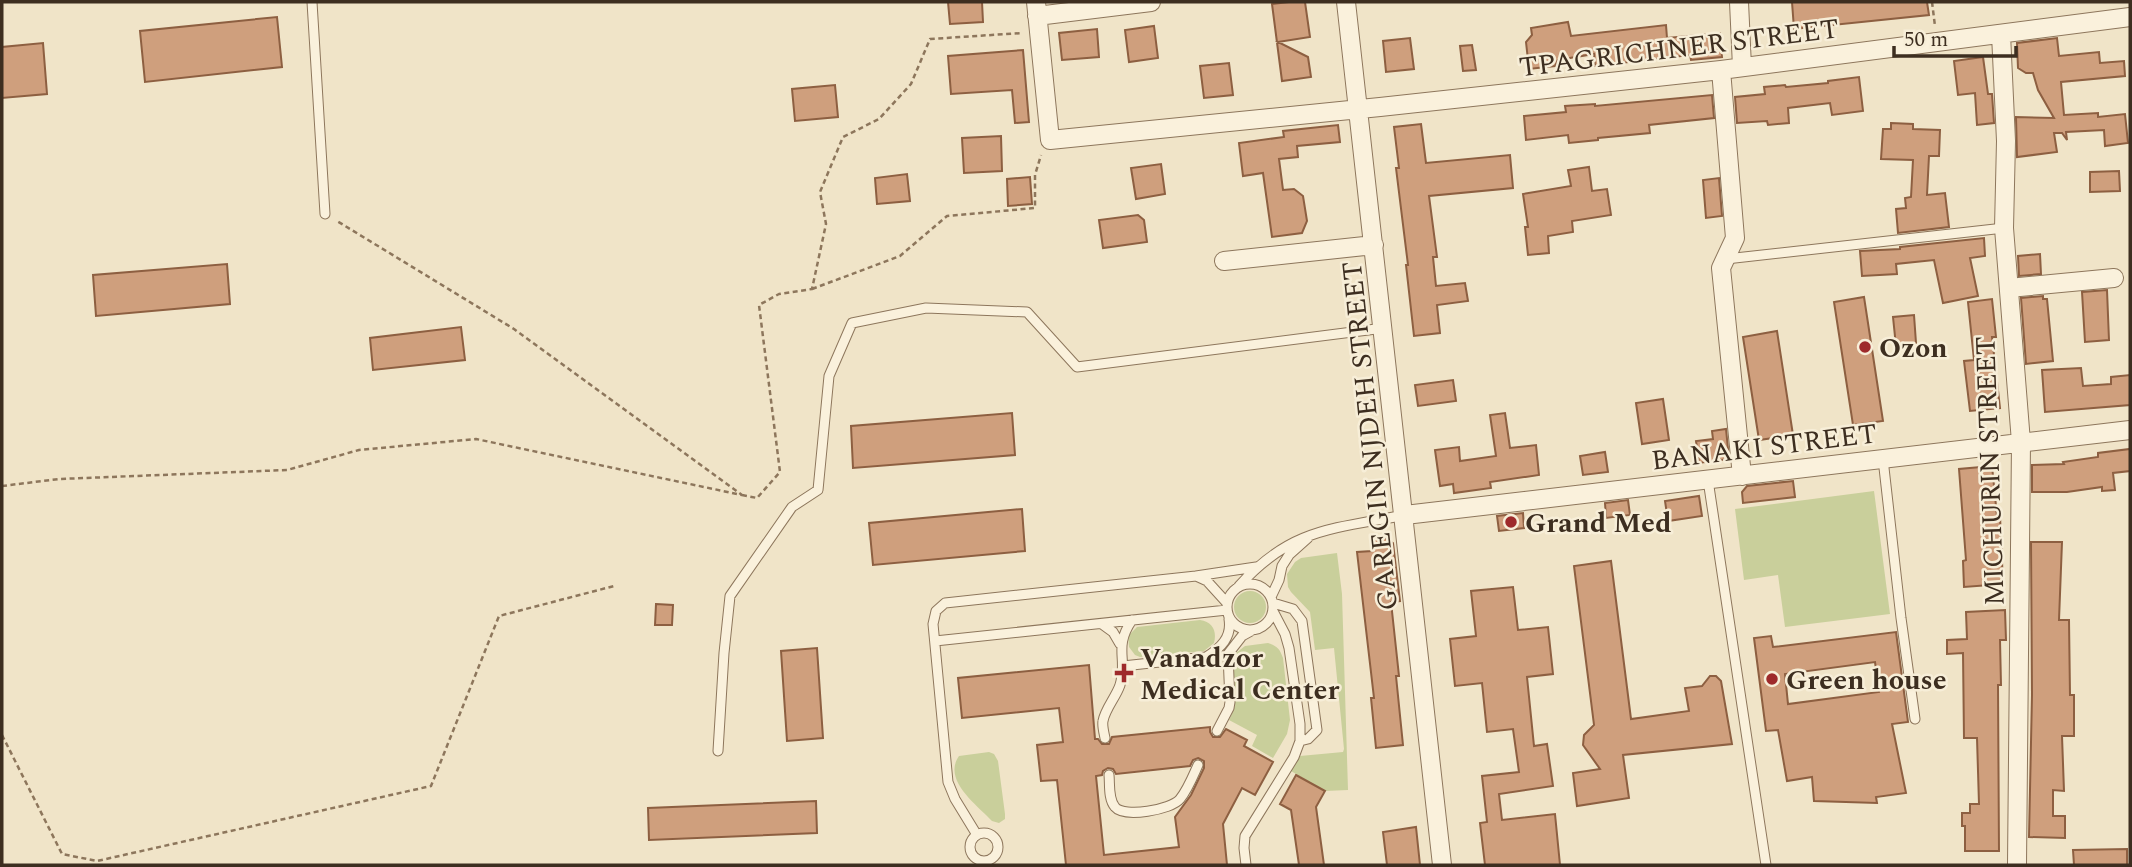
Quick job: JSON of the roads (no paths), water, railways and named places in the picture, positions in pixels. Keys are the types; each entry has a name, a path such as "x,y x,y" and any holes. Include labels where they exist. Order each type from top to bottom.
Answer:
{"street":[{"path":"1038,16 1151,2"},
{"name":"GAREGIN NJDEH STREET","path":"1346,2 1442,865"},
{"path":"1739,2 1742,67"},
{"name":"TPAGRICHNER STREET","path":"1038,16 1053,140 1721,70 2130,17"},
{"name":"MICHURIN STREET","path":"2001,34 2006,141 2004,228 2021,442 2017,865"},
{"path":"1721,70 1735,238 1721,268 1742,476"},
{"path":"1224,261 1374,245"},
{"path":"2009,288 2114,278"},
{"name":"BANAKI STREET","path":"1405,515 2130,430"}],"lane":[{"path":"312,2 325,214"},
{"path":"1726,259 2004,228"},
{"path":"718,751 723,653 730,596 792,507 818,490 829,376 852,323 926,308 1027,312 1077,367 1384,328"},
{"path":"1883,458 1915,719"},
{"path":"1709,480 1766,865"},
{"path":"1123,666 1206,657 1218,650 1231,628 1228,610 1233,590 1240,586 1256,567 1291,542 1315,532 1405,515"},
{"path":"1217,731 1230,702 1228,654 1242,636 1266,624 1282,566 1289,555 1315,532"},
{"path":"977,835 948,782 933,624 936,611 945,603 1256,567"},
{"path":"1196,576 1207,581 1239,628 1253,630"},
{"path":"1240,586 1261,586 1285,634 1300,741 1294,757 1245,836 1246,865"},
{"path":"1272,604 1293,609 1302,621 1317,730 1308,739 1300,741"},
{"path":"935,641 1228,610"},
{"path":"1120,644 1132,620"},
{"path":"1102,624 1113,632 1120,644 1123,666 1120,687 1103,721 1105,738"},
{"path":"1109,775 1111,801 1116,809 1125,813 1162,809 1180,800 1198,765"},
{"path":"988,834 996,840 997,851 985,863 975,858 970,848 977,835 988,834"}],"place":[{"name":"Ozon","path":"1865,347"},
{"name":"Grand Med","path":"1511,522"},
{"name":"Vanadzor Medical Center","path":"1124,673"},
{"name":"Green house","path":"1772,679"}]}
